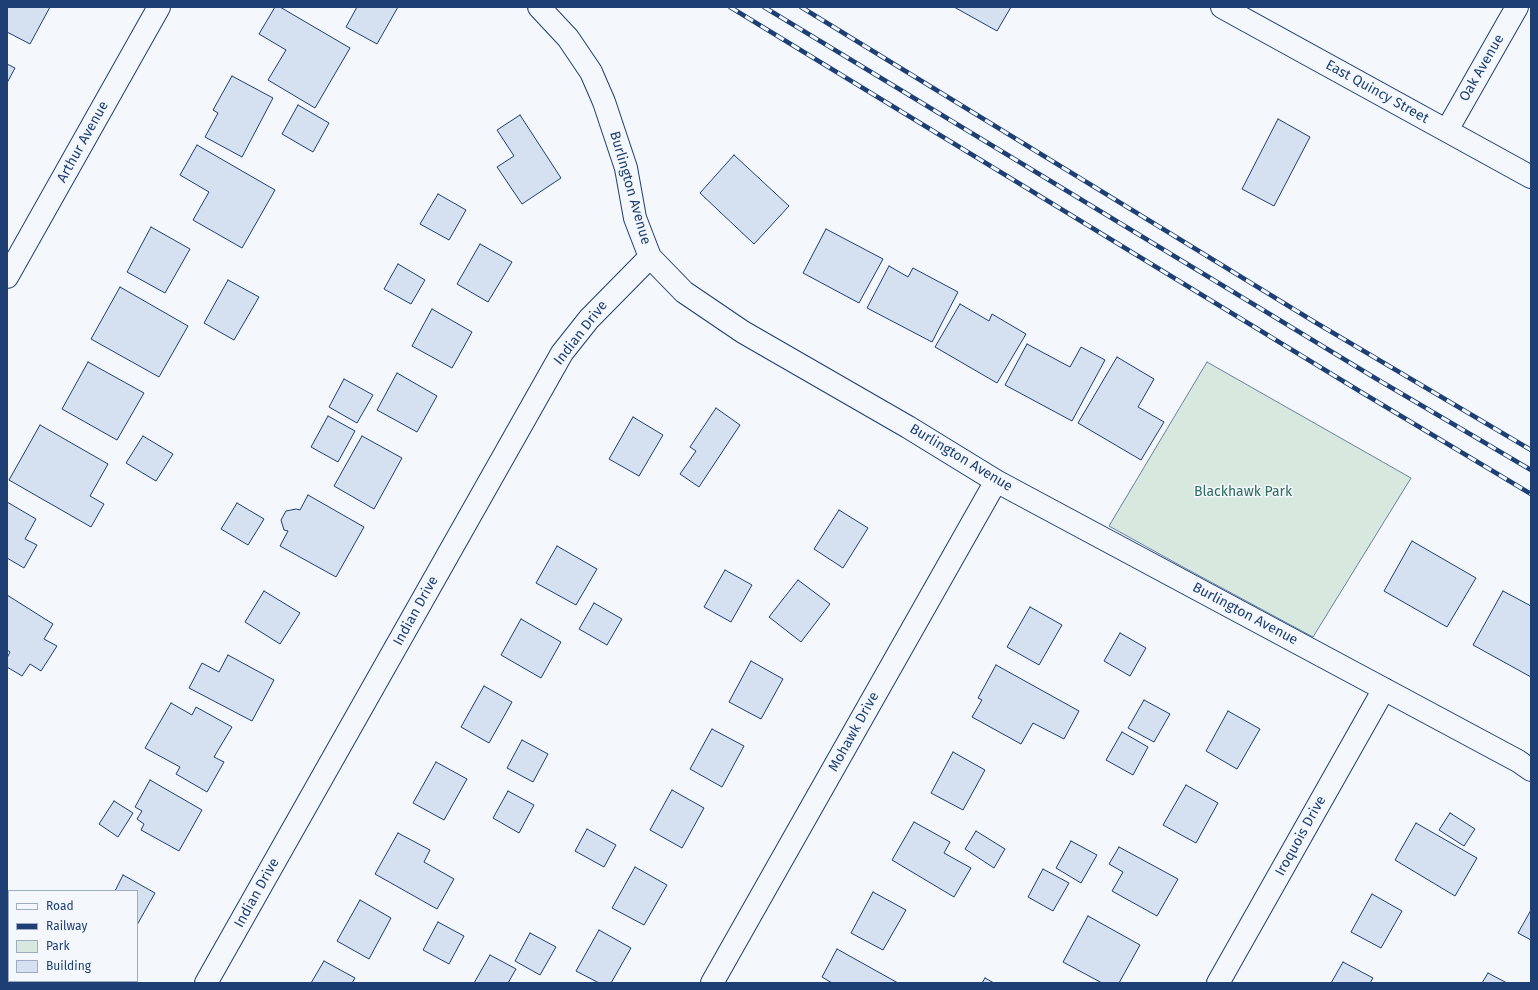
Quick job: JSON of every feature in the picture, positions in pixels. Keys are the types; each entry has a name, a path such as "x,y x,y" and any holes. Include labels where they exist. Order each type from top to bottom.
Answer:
{"street":[{"name":"Arthur Avenue","path":"7,277 159,7"},
{"name":"Burlington Avenue","path":"538,7 568,38 591,72 604,102 626,168 635,218 650,257 684,292 743,332 908,427 996,481 1518,761 1531,770"},
{"name":"East Quincy Street","path":"1222,7 1531,177"},
{"name":"Oak Avenue","path":"1447,130 1517,7"},
{"name":"Indian Drive","path":"206,983 562,353 589,319 650,257"},
{"name":"Mohawk Drive","path":"712,983 996,481"},
{"name":"Iroquois Drive","path":"1218,983 1384,689"}],"green space":[{"name":"Blackhawk Park","path":"1207,362 1411,478 1313,637 1109,526"}],"building":[{"path":"7,7 50,7 30,44 7,32"},
{"path":"275,7 280,7 350,48 315,108 268,80 286,50 259,34"},
{"path":"357,7 398,7 377,44 346,27"},
{"path":"954,7 1011,7 997,31"},
{"path":"7,64 15,68 7,83"},
{"path":"232,76 273,98 242,157 205,137 218,113 213,110"},
{"path":"298,105 329,123 313,152 282,134"},
{"path":"520,115 561,178 522,204 497,167 514,156 497,130"},
{"path":"1278,119 1310,137 1274,206 1242,189"},
{"path":"197,145 275,190 242,248 193,220 209,192 180,175"},
{"path":"734,155 789,206 754,244 700,193"},
{"path":"438,194 466,210 449,240 420,224"},
{"path":"151,227 190,249 165,293 127,272"},
{"path":"826,229 883,259 859,303 803,273"},
{"path":"480,244 512,262 488,302 457,284"},
{"path":"398,264 425,280 411,304 384,289"},
{"path":"889,266 908,277 913,268 958,292 932,342 867,308"},
{"path":"228,280 259,297 234,340 204,323"},
{"path":"120,287 188,326 159,377 91,339"},
{"path":"960,304 989,321 992,314 1026,334 997,383 935,347"},
{"path":"432,309 472,332 452,368 412,346"},
{"path":"1027,344 1070,367 1081,347 1105,360 1072,421 1005,385"},
{"path":"1117,357 1154,379 1138,407 1164,422 1141,460 1078,423"},
{"path":"88,362 144,393 117,440 62,409"},
{"path":"397,373 437,396 417,432 377,410"},
{"path":"344,379 373,395 357,423 329,407"},
{"path":"716,408 740,425 699,487 680,474 696,451 690,447"},
{"path":"328,416 355,431 338,462 311,447"},
{"path":"633,417 663,435 639,476 609,459"},
{"path":"40,425 108,464 90,496 104,504 91,527 9,480"},
{"path":"143,436 173,454 156,481 126,463"},
{"path":"362,436 402,458 374,509 334,486"},
{"path":"308,495 364,527 336,577 280,546 288,531 284,530 281,520 286,511 296,509 300,510"},
{"path":"7,502 36,519 25,539 37,545 24,568 7,558"},
{"path":"237,503 264,519 248,545 221,529"},
{"path":"839,510 868,528 843,568 814,549"},
{"path":"1412,541 1476,578 1447,627 1384,591"},
{"path":"557,546 597,569 576,605 536,583"},
{"path":"725,570 752,585 731,622 704,607"},
{"path":"798,580 830,604 801,642 769,617"},
{"path":"264,591 300,613 280,644 245,622"},
{"path":"1503,591 1531,606 1531,677 1473,645"},
{"path":"7,595 53,624 44,639 57,646 41,671 30,664 22,676 7,667 7,658 10,652 7,650"},
{"path":"594,603 622,619 607,645 579,629"},
{"path":"1030,607 1062,625 1039,665 1007,647"},
{"path":"521,619 561,642 541,678 501,655"},
{"path":"1120,633 1146,648 1130,676 1104,661"},
{"path":"228,655 274,680 252,721 189,688 202,663 219,672"},
{"path":"751,661 783,679 761,719 729,702"},
{"path":"996,665 1079,711 1064,739 1033,723 1021,744 972,717 982,700 978,698"},
{"path":"484,686 512,702 489,743 461,727"},
{"path":"1144,700 1170,714 1154,742 1128,728"},
{"path":"171,703 192,715 196,707 232,727 214,757 224,762 207,792 176,774 180,767 145,748"},
{"path":"1228,711 1260,729 1237,769 1206,751"},
{"path":"712,729 744,746 722,787 690,769"},
{"path":"1122,732 1148,747 1133,775 1106,760"},
{"path":"522,740 548,754 533,782 507,768"},
{"path":"953,752 985,770 963,810 931,793"},
{"path":"436,762 467,779 444,820 413,803"},
{"path":"150,780 202,810 179,851 141,830 144,824 137,819 142,811 135,807"},
{"path":"1186,785 1218,803 1196,843 1163,825"},
{"path":"672,790 704,808 682,848 650,830"},
{"path":"508,791 534,805 519,833 493,818"},
{"path":"114,801 133,813 118,837 99,824"},
{"path":"1450,813 1475,829 1464,846 1439,830"},
{"path":"914,822 950,842 944,853 971,868 954,897 892,860"},
{"path":"1416,823 1477,858 1455,896 1395,860"},
{"path":"587,829 616,845 604,867 575,851"},
{"path":"976,831 1005,849 994,868 965,849"},
{"path":"398,833 430,850 424,862 454,879 437,909 375,874"},
{"path":"1071,841 1097,855 1081,883 1056,868"},
{"path":"1119,847 1178,879 1157,916 1112,891 1123,872 1109,864"},
{"path":"635,867 667,885 644,925 612,908"},
{"path":"1043,869 1069,883 1053,911 1028,897"},
{"path":"123,875 155,893 138,923 138,890 116,890"},
{"path":"873,892 906,910 883,950 851,933"},
{"path":"1372,894 1402,911 1381,948 1351,932"},
{"path":"360,900 391,918 369,959 337,941"},
{"path":"1531,910 1531,940 1518,933"},
{"path":"1088,916 1140,945 1119,983 1102,983 1063,962"},
{"path":"438,922 464,936 449,964 423,950"},
{"path":"599,930 631,948 611,983 599,983 576,971"},
{"path":"530,933 556,947 540,975 515,961"},
{"path":"837,949 898,983 832,983 822,977"},
{"path":"490,955 516,969 508,983 474,983"},
{"path":"324,961 355,978 352,983 311,983"},
{"path":"1343,962 1373,978 1370,983 1331,983"},
{"path":"1488,973 1507,983 1482,983"},
{"path":"985,978 994,983 982,983"},
{"path":"54,982 106,982 105,983"}],"railway":[{"path":"730,7 1531,494"},
{"path":"764,7 1375,378 1531,470"},
{"path":"801,7 1313,321 1531,450"}]}
